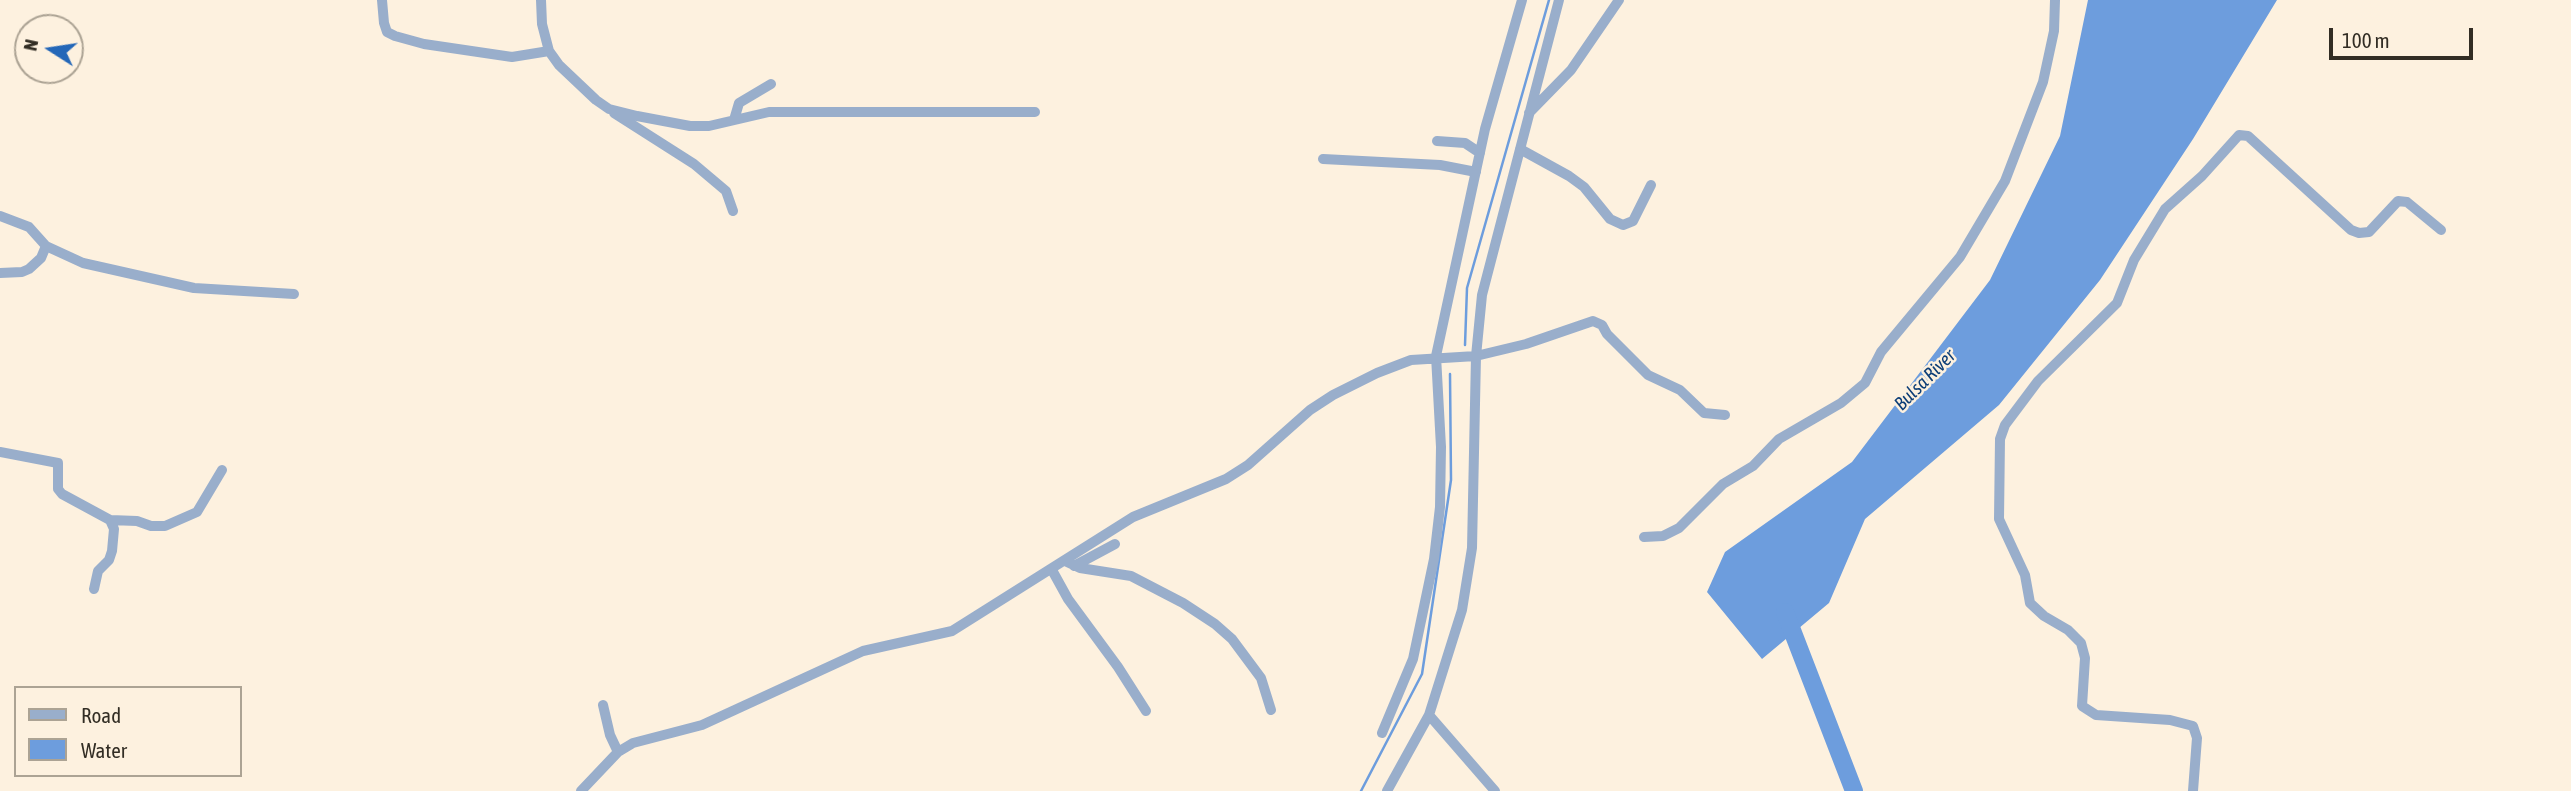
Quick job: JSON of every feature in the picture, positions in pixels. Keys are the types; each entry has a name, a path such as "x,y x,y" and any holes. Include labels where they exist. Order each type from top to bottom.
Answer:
{"street":[{"path":"382,0 387,32 395,36 424,44 512,57 549,51"},
{"path":"541,0 542,24 549,51 573,82 637,130 694,164 726,191 733,211"},
{"path":"1382,733 1413,659 1436,547 1441,447 1436,356 1475,172 1521,0"},
{"path":"1387,791 1429,715 1452,650 1471,559 1476,356 1485,279 1559,0"},
{"path":"1530,113 1571,70 1619,0"},
{"path":"1644,537 1663,536 1679,527 1723,484 1753,466 1779,439 1841,403 1865,383 1881,352 1960,257 2005,181 2027,131 2043,82 2054,31 2055,0"},
{"path":"733,120 739,103 771,84"},
{"path":"609,109 690,126 709,126 788,111 1035,112"},
{"path":"2193,791 2197,738 2193,726 2171,720 2096,715 2082,706 2084,650 2068,630 2044,616 2031,603 2025,575 1999,519 2000,439 2005,425 2031,389 2117,303 2134,260 2165,209 2202,177 2239,135 2248,136 2351,230 2369,232 2398,201 2407,202 2441,230"},
{"path":"1437,141 1465,143 1480,153"},
{"path":"1520,149 1584,187 1610,219 1623,225 1633,220 1651,185"},
{"path":"1323,159 1440,165 1475,172"},
{"path":"0,216 29,227 46,246 83,263 194,288 251,294 294,294"},
{"path":"0,272 22,272 41,258 46,246"},
{"path":"1070,563 1133,517 1226,479 1248,466 1310,410 1333,395 1410,360 1436,356 1476,356 1526,344 1593,321 1602,325 1607,334 1648,375 1680,390 1704,413 1725,415"},
{"path":"0,452 58,463 58,489 62,494 110,520 136,521 159,526 189,516 202,506 222,470"},
{"path":"94,589 98,571 109,560 112,551 114,529 110,520"},
{"path":"581,791 618,752 634,743 702,725 863,651 952,631 1052,570 1115,544"},
{"path":"1070,563 1131,576 1183,603 1215,624 1232,639 1261,678 1271,710"},
{"path":"1052,570 1068,599 1146,711"},
{"path":"603,705 610,735 618,752"},
{"path":"1429,715 1496,791"}],"water":[{"path":"2088,0 2277,0 2193,139 2100,280 1999,405 1865,519 1829,603 1762,659 1707,592 1725,552 1852,462 1990,280 2060,136"}],"waterway":[{"path":"1465,345 1467,288 1549,0"},
{"path":"1361,791 1422,674 1451,480 1450,374"},
{"name":"Bulsa River","path":"1785,612 1854,791"}]}
